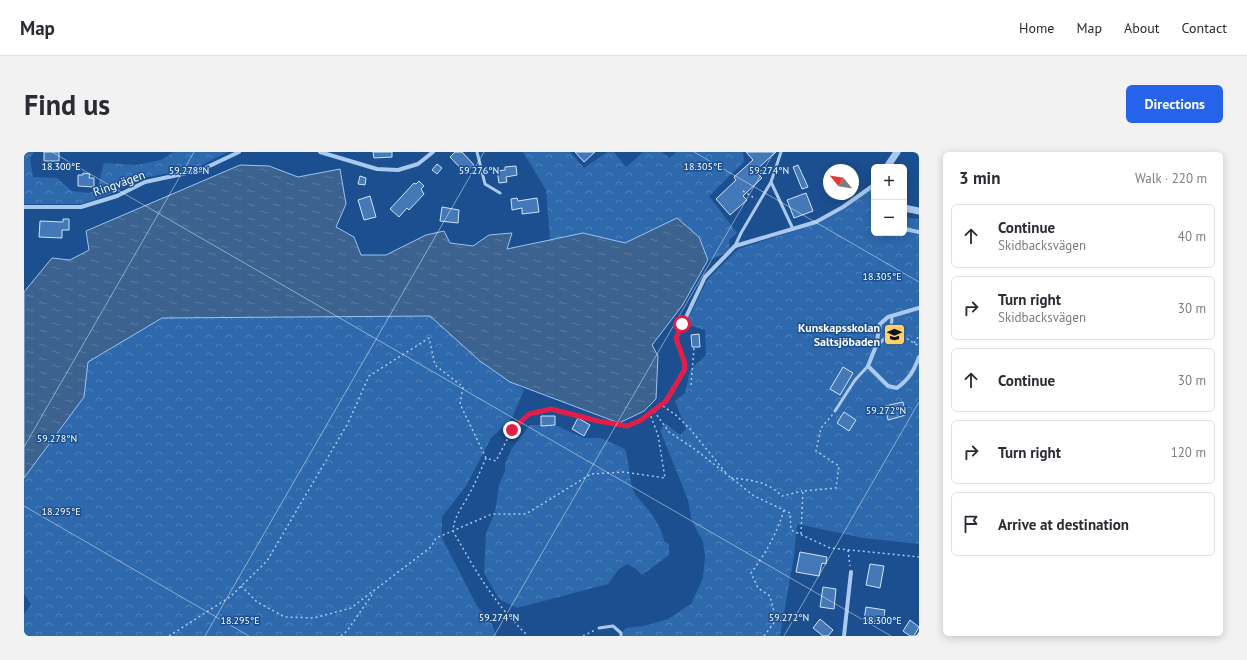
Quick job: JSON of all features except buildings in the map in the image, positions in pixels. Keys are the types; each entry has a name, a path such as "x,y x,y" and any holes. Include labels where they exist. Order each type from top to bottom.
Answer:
{"street":[{"name":"Ringvägen","path":"24,207 80,207 117,196 145,182 201,170 239,152"},
{"path":"320,152 377,169 398,170 418,164 433,152"},
{"path":"889,164 898,152"},
{"path":"666,401 685,369 684,361 676,338 705,277 735,246 816,222 844,207 871,186"},
{"path":"907,209 919,211"},
{"path":"907,230 919,232"},
{"path":"919,308 892,316 880,324 876,346 868,366 888,386 897,388 909,379 915,369 919,357"},
{"path":"844,636 851,572"}],"lane":[{"path":"477,152 485,184 500,192"},
{"path":"735,246 771,181 781,152"},
{"path":"771,181 794,229"},
{"path":"876,346 888,337 891,329 892,316"},
{"path":"835,411 855,380 868,366"},
{"path":"599,628 613,626 621,636"}],"path":[{"path":"760,170 771,181"},
{"path":"743,191 759,201"},
{"path":"891,329 919,346"},
{"path":"914,343 919,336"},
{"path":"169,636 230,597 267,561 348,423 369,376 429,338 435,365 463,387 460,404 486,458 496,461 512,430 529,414 551,409 598,421 627,426 650,414 666,401"},
{"path":"691,385 694,348"},
{"path":"661,405 677,416 690,429 731,478 754,496 790,513 791,530 830,548 919,557"},
{"path":"654,411 670,432 729,476"},
{"path":"241,586 257,602 285,617 314,618 351,608 431,547 436,538 492,514 526,514 591,474 624,472 665,478 658,435 650,414"},
{"path":"731,478 757,480 777,491 782,496 803,490 836,488 839,466 816,451 821,428 830,418"},
{"path":"486,458 466,500 459,511 454,523 453,531 490,594 509,617 528,636"},
{"path":"801,535 803,490"},
{"path":"764,636 776,620 770,596 758,588 751,572 764,556 779,525 784,510"},
{"path":"847,550 851,572"},
{"path":"341,636 347,632 375,590"},
{"path":"583,636 599,628"}],"green space":[{"path":"24,152 34,152 30,158 33,177 57,178 72,191 89,193 97,189 104,163 136,165 161,160 174,152 228,152 196,168 143,178 108,195 80,204 24,204"},
{"path":"523,152 570,152 584,168 607,152 614,152 626,167 643,152 662,152 670,158 676,152 743,152 744,162 709,196 737,233 729,240 730,252 708,260 699,237 677,218 625,243 583,233 550,240 546,190"},
{"path":"870,190 871,192 871,236 907,236 907,217 919,219 919,544 863,538 797,524 794,556 780,636 619,636 626,628 644,626 668,619 691,604 703,578 705,556 703,542 692,521 688,500 660,430 665,423 680,435 686,429 675,401 685,393 690,370 706,355 705,330 685,324 708,279 738,249 819,223 859,200 859,198"},
{"path":"430,316 480,361 524,390 512,418 491,438 466,486 442,517 442,538 477,606 492,624 496,636 24,636 24,614 31,604 24,594 24,478 84,397 88,362 162,318"},
{"path":"530,425 555,425 584,438 601,438 625,449 631,483 635,494 658,524 664,541 669,544 669,555 642,575 636,569 627,564 618,570 608,584 517,608 499,599 484,573 486,533 495,512 499,485 505,471 505,464 512,448"}],"water":[{"path":"240,165 269,166 298,177 340,169 346,204 336,227 354,237 361,255 386,255 426,235 444,231 450,243 473,246 489,235 512,233 507,249 583,233 625,243 677,218 699,237 708,260 682,306 652,345 658,356 656,399 644,411 619,423 510,382 480,361 430,316 162,318 88,362 84,397 24,478 24,292 52,258 70,260 89,250 86,231"}],"place":[{"name":"Kunskapsskolan Saltsjöbaden","path":"895,334"}],"route":[{"path":"512,430 529,414 551,409 598,421 627,426 641,420 666,401 685,369 684,361 676,338 682,324"}]}
